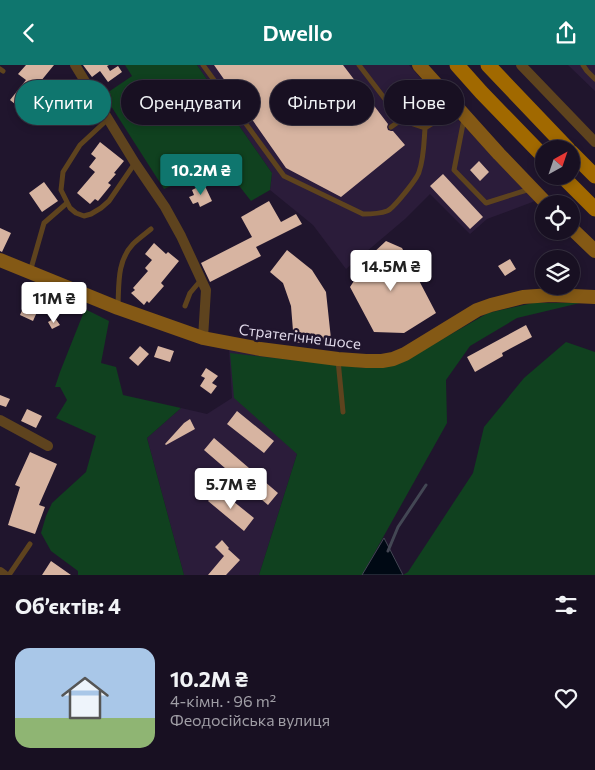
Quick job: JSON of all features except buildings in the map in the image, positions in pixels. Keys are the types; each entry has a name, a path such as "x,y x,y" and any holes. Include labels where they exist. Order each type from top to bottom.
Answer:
{"main road":[{"path":"457,65 535,148"},
{"path":"488,65 559,140"},
{"path":"580,162 595,176"},
{"path":"571,185 595,209"}],"street":[{"path":"74,65 83,80"},
{"path":"419,65 432,80"},
{"path":"520,65 595,142"},
{"path":"464,116 539,195"},
{"path":"111,124 165,207 181,236 206,290 204,338"},
{"path":"580,237 595,251"},
{"name":"Стратегічне шосе","path":"0,260 118,308 204,338 260,349 366,361 393,359 477,310 499,303 523,297 546,295 595,297"},
{"path":"0,420 48,446"},
{"path":"0,572 4,575"}],"lane":[{"path":"203,65 284,176 363,214 378,214 389,211 413,183 419,173 425,128"},
{"path":"359,65 384,98"},
{"path":"583,65 595,79"},
{"path":"102,125 80,145 63,172 61,190 70,208 84,216 91,215 109,201 135,163"},
{"path":"416,125 425,128"},
{"path":"425,128 430,125"},
{"path":"461,125 454,170 486,203 532,188"},
{"path":"30,273 44,223 68,203"},
{"path":"118,308 121,263 134,243 151,229"},
{"path":"185,306 190,293 201,280"},
{"path":"338,359 343,412"},
{"path":"9,575 30,544"}],"shaded area":[{"path":"197,65 409,65 422,80 384,80 384,125 463,125 535,201 487,219 470,234 430,194 405,219 346,269 313,225 270,190 272,173 239,125 260,125 260,80 207,80"},
{"path":"595,65 595,91 569,66"},
{"path":"229,348 346,363 297,454 259,575 184,575 147,438 181,408 207,414 232,398"},
{"path":"384,538 403,575 362,575"}],"green space":[{"path":"125,65 197,65 207,80 126,80 132,76"},
{"path":"121,83 121,122 111,106 111,90"},
{"path":"123,125 239,125 272,173 270,190 251,201 222,164 164,189"},
{"path":"533,303 580,303 517,318 470,346 446,380 447,423 362,575 259,575 297,454 234,398 230,353 365,368 399,364 488,313"},
{"path":"85,309 109,321 101,363 116,367 123,395 181,408 147,438 184,575 78,575 78,571 51,551 41,533 52,503 86,472 96,436 56,418 67,400 60,387 55,387"},
{"path":"566,342 595,352 595,575 403,575 408,572 473,473 484,427 524,378"}],"waterway":[{"path":"388,551 398,527 426,485"}]}
